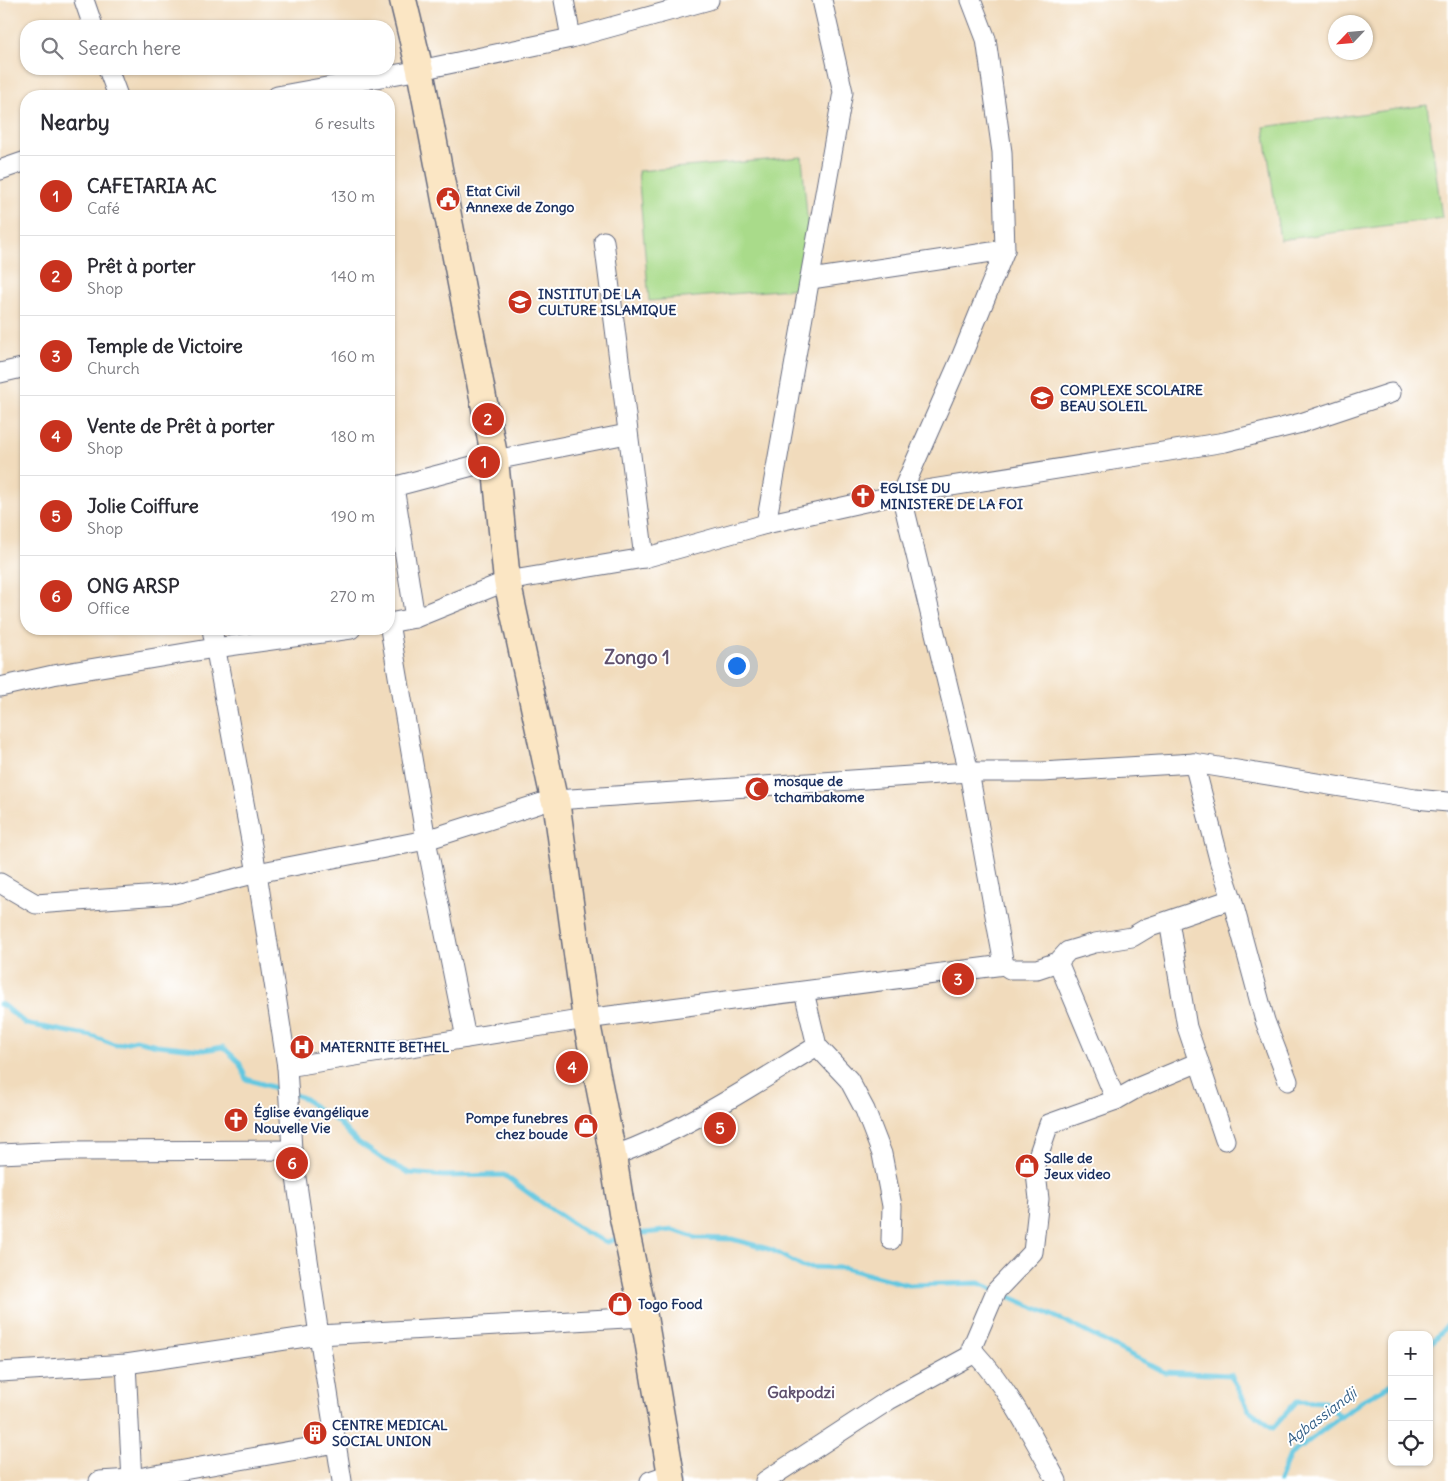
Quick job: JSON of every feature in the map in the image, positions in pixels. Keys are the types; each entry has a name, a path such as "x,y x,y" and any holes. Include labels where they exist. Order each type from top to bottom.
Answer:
{"street":[{"path":"84,0 91,20"},
{"path":"403,0 420,70 495,460 507,581 555,800 586,1019 613,1156 622,1213 644,1317 664,1479"},
{"path":"564,0 571,38"},
{"path":"395,75 571,38 706,0"},
{"path":"766,524 843,92 822,0"},
{"path":"971,0 986,39 1002,152 1005,250 960,360 901,494 969,772 1004,965 1010,970 1037,969 1058,962 1068,951 1096,943 1132,937 1147,928 1232,899"},
{"path":"110,75 116,90"},
{"path":"309,90 392,75"},
{"path":"0,170 20,162"},
{"path":"604,241 644,558"},
{"path":"811,279 1005,250"},
{"path":"0,373 20,368"},
{"path":"395,622 415,618 507,581 644,558 766,524 901,494 1152,452 1226,442 1302,423 1390,393"},
{"path":"395,486 495,460 627,434"},
{"path":"395,509 415,618"},
{"path":"213,635 257,873 287,1067 292,1150 342,1481"},
{"path":"0,686 52,675 215,648 308,635"},
{"path":"391,635 426,840 466,1038"},
{"path":"1194,763 1265,1021 1288,1081"},
{"path":"0,883 36,904 174,894 257,873 426,840 555,800 969,772 1042,772 1194,763 1415,799 1448,802"},
{"path":"1169,920 1187,1027 1225,1140"},
{"path":"1058,962 1116,1100"},
{"path":"287,1067 586,1019 1004,965"},
{"path":"804,992 817,1046 849,1080 865,1110 879,1145 892,1206 891,1240"},
{"path":"613,1156 638,1147 717,1106 817,1046"},
{"path":"1057,1481 1016,1405 990,1368 975,1353 972,1347 996,1291 1033,1252 1039,1199 1035,1166 1049,1124 1116,1100 1139,1087 1199,1062"},
{"path":"0,1154 66,1151 292,1150"},
{"path":"0,1372 126,1364 319,1335 644,1317"},
{"path":"765,1481 889,1400 975,1353"},
{"path":"126,1364 132,1480"},
{"path":"99,1481 132,1480 336,1443"}],"green space":[{"path":"1427,105 1442,218 1280,240 1264,127"},
{"path":"802,157 813,287 649,301 638,171"}],"waterway":[{"path":"0,1004 26,1024 92,1036 116,1045 136,1040 157,1045 204,1050 223,1047 239,1062 246,1079 285,1091"},
{"path":"293,1094 306,1099 314,1107 337,1121 355,1140 384,1160 409,1173 444,1176 504,1175 585,1232 607,1242 620,1238"},
{"path":"635,1234 673,1230 696,1238 732,1239 772,1250 803,1267 844,1268 909,1285 979,1283 1065,1321 1164,1372 1231,1375 1249,1410 1273,1428 1297,1401 1325,1402 1340,1417"},
{"name":"Agbassiandji","path":"1433,1341 1448,1324"},
{"name":"Agbassiandji","path":"1279,1481 1290,1455 1363,1400 1388,1386"}],"place":[{"name":"Etat Civil Annexe de Zongo","path":"448,199"},
{"name":"INSTITUT DE LA CULTURE ISLAMIQUE","path":"520,302"},
{"name":"COMPLEXE SCOLAIRE BEAU SOLEIL","path":"1042,398"},
{"name":"Prêt à porter","path":"488,419"},
{"name":"CAFETARIA AC","path":"484,462"},
{"name":"EGLISE DU MINISTERE DE LA FOI","path":"863,496"},
{"name":"mosque de tchambakome","path":"757,789"},
{"name":"Temple de Victoire","path":"958,979"},
{"name":"MATERNITE BETHEL","path":"302,1047"},
{"name":"Vente de Prêt à porter","path":"572,1067"},
{"name":"Église évangélique Nouvelle Vie","path":"236,1120"},
{"name":"Pompe funebres chez boude","path":"586,1126"},
{"name":"Jolie Coiffure","path":"720,1128"},
{"name":"ONG ARSP","path":"292,1163"},
{"name":"Salle de Jeux video","path":"1027,1166"},
{"name":"Togo Food","path":"620,1304"},
{"name":"CENTRE MEDICAL SOCIAL UNION","path":"315,1433"}],"district":[{"name":"Zongo 1","path":"637,657"},
{"name":"Gakpodzi","path":"801,1392"}]}
